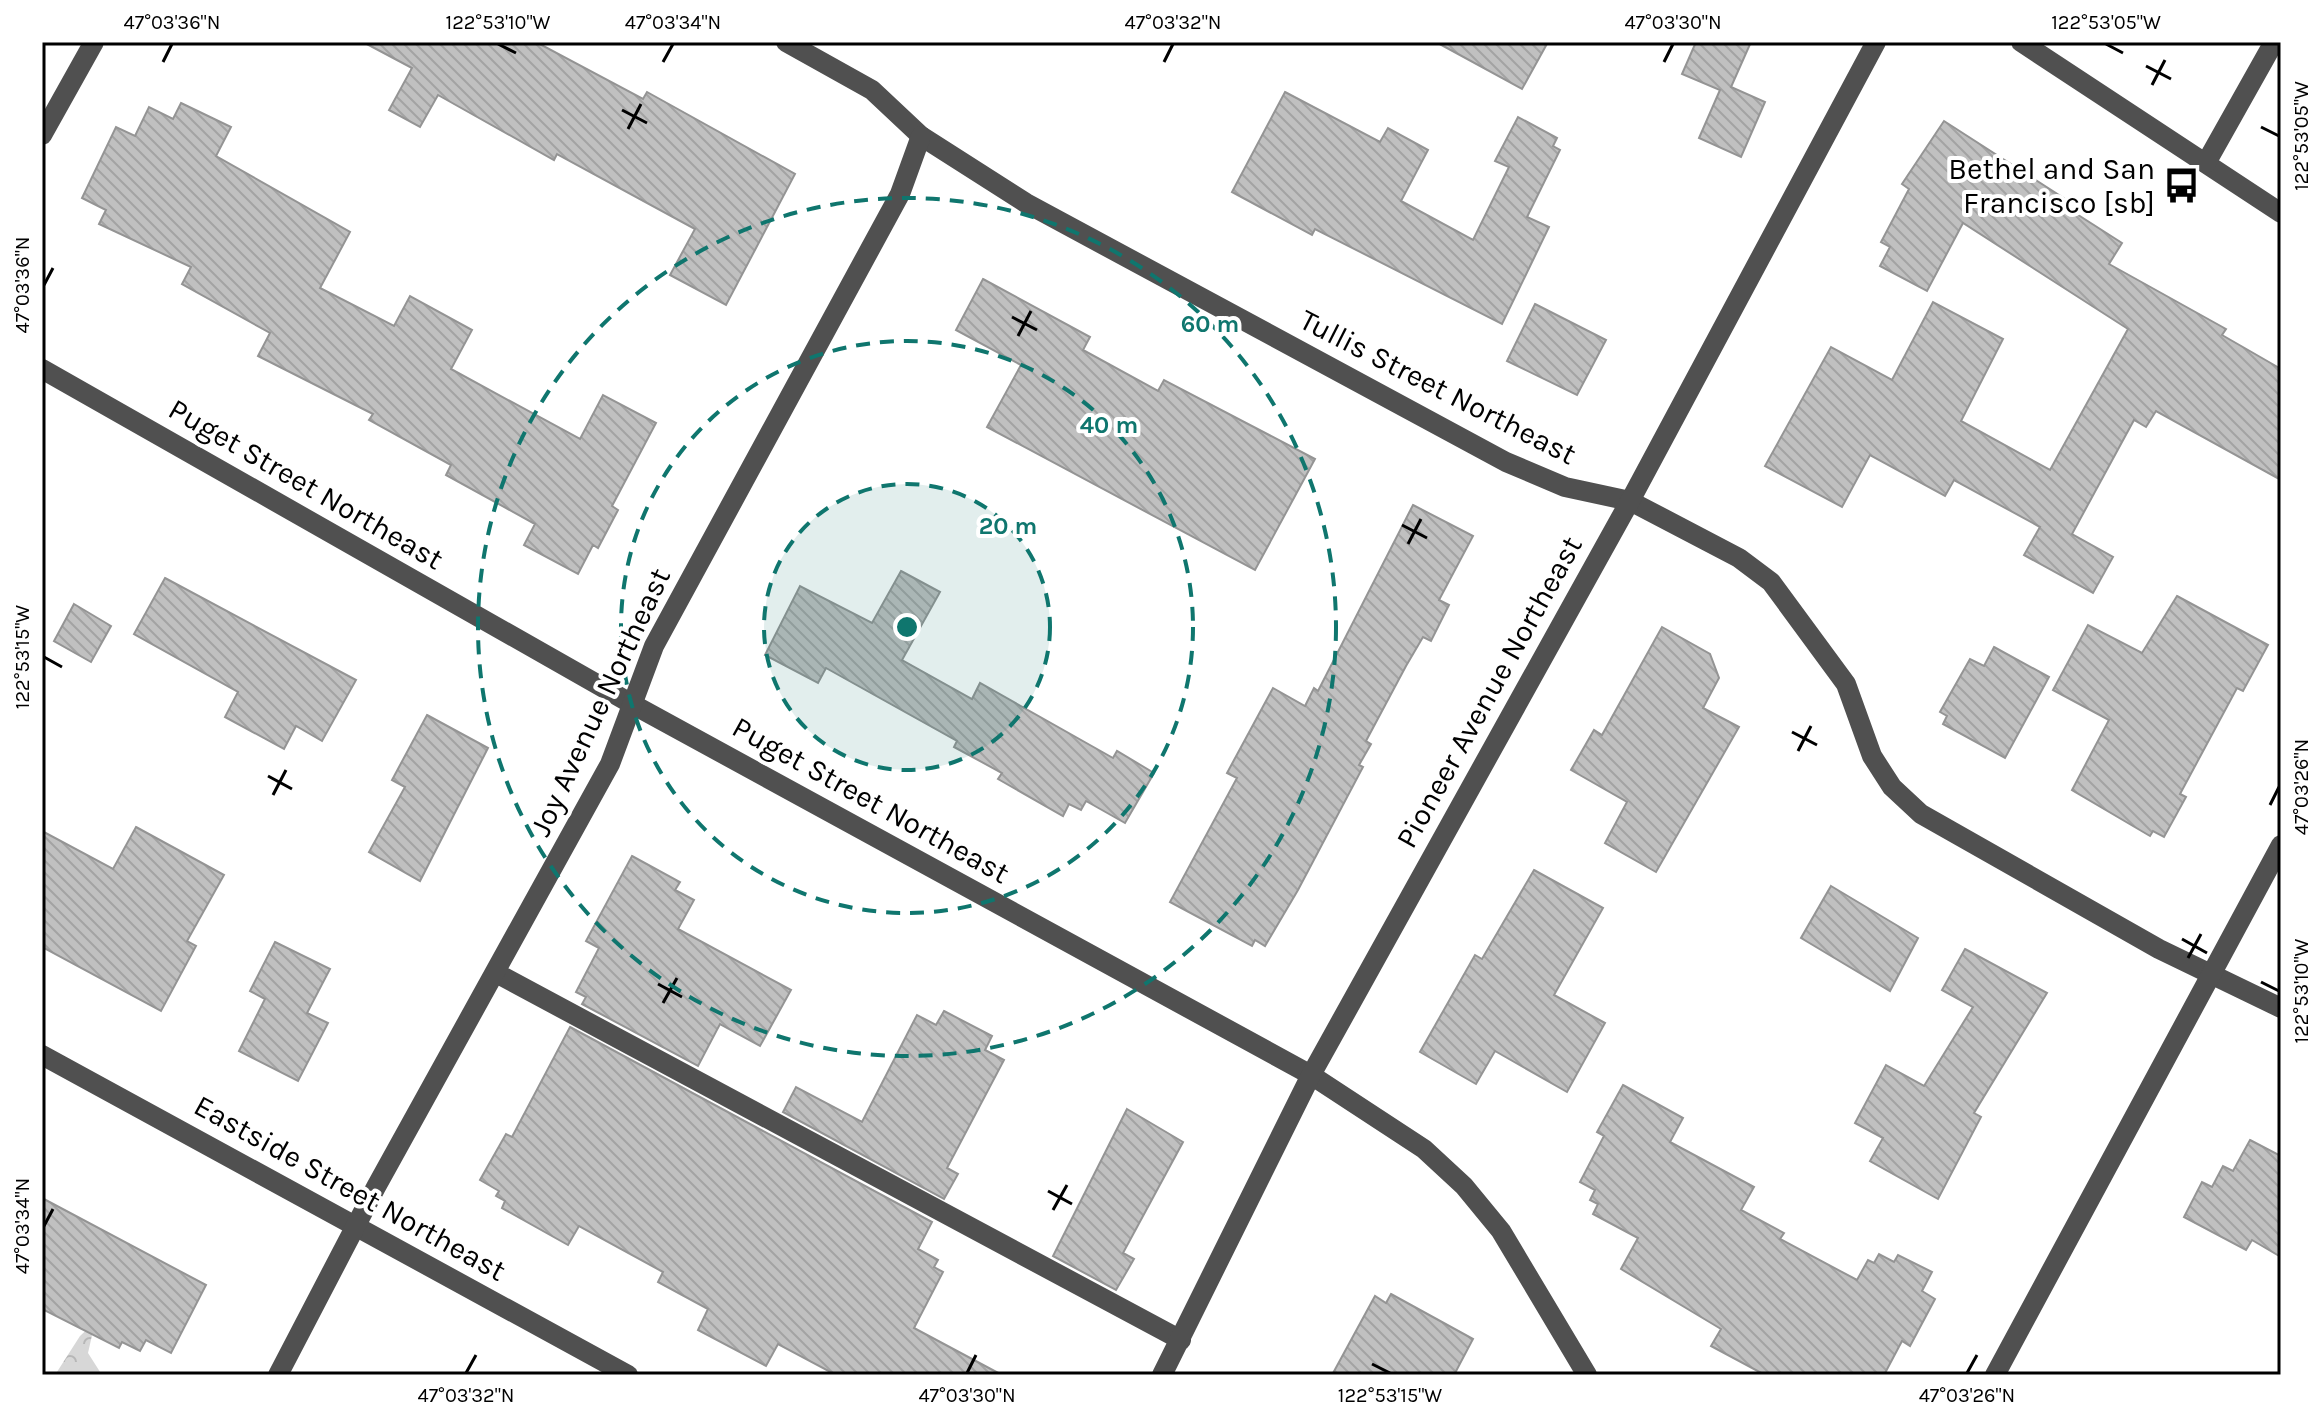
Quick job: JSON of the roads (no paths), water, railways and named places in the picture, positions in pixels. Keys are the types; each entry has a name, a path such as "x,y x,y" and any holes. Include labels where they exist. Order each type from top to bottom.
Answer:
{"street":[{"path":"42,135 94,42"},
{"name":"Tullis Street Northeast","path":"786,42 872,90 921,136 1026,203 1506,462 1565,487 1630,501 1739,558 1771,582 1846,684 1872,756 1892,787 1921,814 2208,975 2281,1008"},
{"name":"Pioneer Avenue Northeast","path":"1162,1375 1311,1075 1630,501 1876,42"},
{"path":"2021,42 2281,213"},
{"path":"2206,163 2274,42"},
{"name":"Joy Avenue Northeast","path":"278,1375 610,764 654,646 900,194 921,136"},
{"name":"Puget Street Northeast","path":"42,369 632,704 1311,1075 1424,1149 1464,1186 1501,1231 1587,1375"},
{"path":"1995,1375 2208,975 2281,845"},
{"path":"496,973 1181,1340"},
{"name":"Eastside Street Northeast","path":"42,1055 628,1375"}],"place":[{"name":"Bethel and San Francisco [sb]","path":"2181,186"}]}
